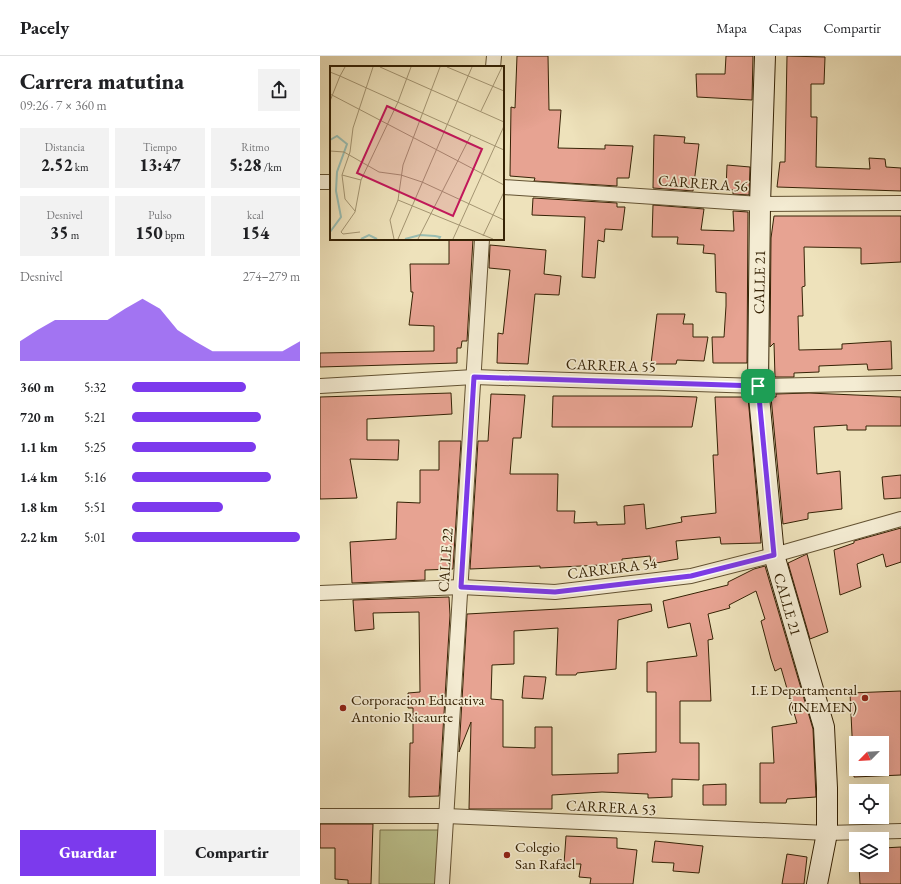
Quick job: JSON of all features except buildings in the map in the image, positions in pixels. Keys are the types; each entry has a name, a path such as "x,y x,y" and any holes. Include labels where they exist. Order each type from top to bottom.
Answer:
{"street":[{"path":"493,66 494,56"},
{"name":"CALLE 21","path":"765,56 760,204 758,386 774,555 824,727 827,788 827,833 817,884"},
{"name":"CARRERA 56","path":"504,187 760,204 901,203"},
{"name":"CALLE 22","path":"442,884 482,240"},
{"name":"CARRERA 55","path":"320,386 474,377 758,386 901,383"},
{"name":"CARRERA 54","path":"320,593 461,587 555,592 691,576 774,555 901,519"},
{"name":"CARRERA 53","path":"320,816 446,816 827,833 901,831"}],"green space":[{"path":"380,830 445,830 437,884 379,884"}],"place":[{"name":"I.E Departamental (INEMEN)","path":"865,698"},
{"name":"Corporacion Educativa Antonio Ricaurte","path":"343,708"},
{"name":"Colegio San Rafael","path":"507,855"}],"route":[{"path":"474,377 758,386 774,555 691,576 555,592 461,587 474,377"}]}
